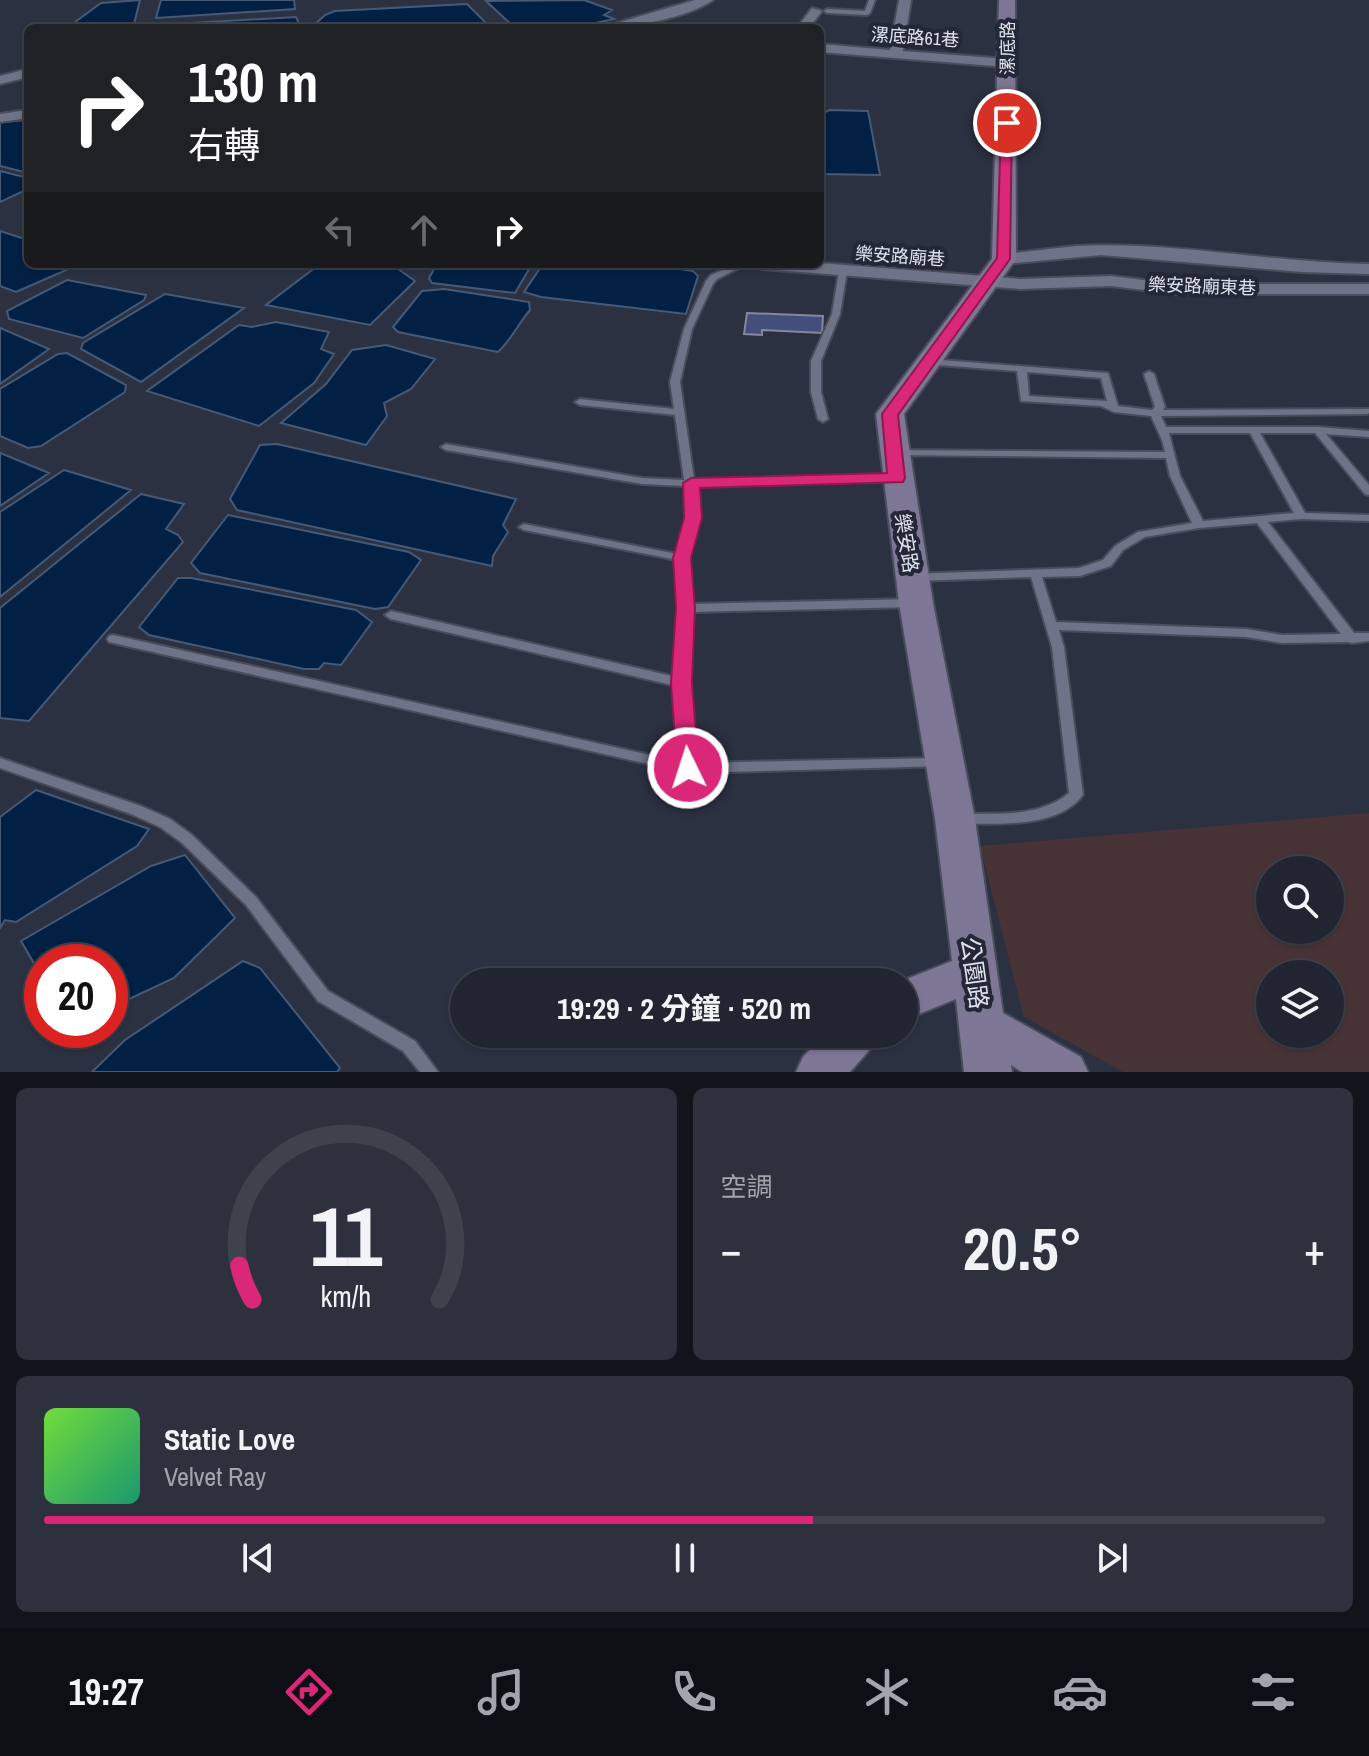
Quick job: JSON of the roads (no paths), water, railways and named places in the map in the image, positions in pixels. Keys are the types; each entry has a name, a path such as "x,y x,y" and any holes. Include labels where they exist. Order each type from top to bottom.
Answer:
{"street":[{"path":"896,54 905,0"},
{"name":"漯底路","path":"996,271 1007,63 1007,0"},
{"path":"623,24 708,3"},
{"path":"662,24 708,3"},
{"path":"807,24 822,11"},
{"name":"漯底路61巷","path":"824,48 1007,63"},
{"path":"0,80 24,74"},
{"path":"0,118 24,115"},
{"path":"996,271 1067,251 1102,250 1202,260 1369,269"},
{"name":"樂安路廟巷","path":"808,268 843,271 996,271"},
{"name":"樂安路廟東巷","path":"996,271 1176,289 1369,289"},
{"name":"樂安路","path":"958,842 895,466 890,414 996,271"},
{"name":"公園路","path":"958,842 988,1072"},
{"path":"918,994 975,971"},
{"path":"983,1025 1064,1072"},
{"path":"820,1072 842,1048"}],"lane":[{"path":"822,11 867,13 872,0"},
{"path":"688,768 682,683 685,608 682,558 693,518 691,483 675,382 688,329 709,283 714,277 734,268"},
{"path":"823,419 816,392 816,361 836,314 843,271"},
{"path":"927,362 1105,375 1114,409"},
{"path":"1022,370 1024,399 1103,403 1114,409 1155,413 1367,411"},
{"path":"1149,374 1160,407 1155,413"},
{"path":"580,402 680,413"},
{"path":"1155,413 1168,455 1199,525"},
{"path":"1162,430 1318,430 1369,434"},
{"path":"1253,430 1301,516"},
{"path":"1318,430 1369,492"},
{"path":"446,447 642,481 691,483 895,466 1168,455"},
{"path":"685,608 915,590 1035,573 1080,572 1099,568 1130,539 1199,525 1301,516 1369,518"},
{"path":"1261,521 1352,639"},
{"path":"524,527 682,558"},
{"path":"958,842 1066,806 1076,795 1058,647 1035,573"},
{"path":"391,615 682,683"},
{"path":"1052,626 1246,633 1282,639 1369,637"},
{"path":"113,639 688,768 708,770 945,762"},
{"path":"0,763 165,823 187,839 251,901 323,996 409,1046 430,1072"}],"water":[{"path":"140,0 134,24 72,24 101,3"},
{"path":"161,0 294,0 295,9 156,18"},
{"path":"584,0 612,10 604,15 614,19 591,24 511,24 486,1"},
{"path":"467,4 487,24 315,24 335,11"},
{"path":"296,17 299,24 173,24"},
{"path":"829,110 868,111 880,175 824,174 824,113"},
{"path":"24,120 24,172 0,166 0,122"},
{"path":"0,171 24,177 24,191 0,202"},
{"path":"0,231 24,239 24,268 71,268 16,292 0,286"},
{"path":"315,268 397,268 415,281 370,325 266,305"},
{"path":"435,268 530,268 515,293 432,283 429,278"},
{"path":"540,268 672,268 693,271 698,276 686,314 541,297 524,292"},
{"path":"67,280 146,295 144,300 83,338 9,319 7,311"},
{"path":"444,289 529,302 530,310 498,352 398,332 393,327 422,291"},
{"path":"165,294 244,308 141,382 81,349 83,343"},
{"path":"276,322 329,332 321,349 334,354 314,383 259,426 147,391 239,325 252,327"},
{"path":"0,328 49,349 0,384"},
{"path":"386,345 435,359 411,389 384,403 387,416 366,445 281,423 326,384 352,350"},
{"path":"67,353 126,385 125,392 41,446 28,448 0,436 0,389 58,354"},
{"path":"277,444 516,499 503,525 508,532 493,556 492,566 237,510 230,499 260,445"},
{"path":"0,453 49,473 0,506"},
{"path":"64,470 131,490 0,597 0,512"},
{"path":"141,494 184,504 166,529 178,535 183,542 29,721 0,718 0,608"},
{"path":"228,515 409,552 421,560 388,607 375,609 200,573 191,563"},
{"path":"178,578 356,610 372,622 341,665 324,663 319,669 304,669 149,635 139,627"},
{"path":"36,790 149,829 137,846 16,922 5,920 0,928 0,817"},
{"path":"185,855 235,918 174,978 128,1000 128,944 24,946 21,941 151,866"},
{"path":"243,961 260,968 340,1068 337,1072 92,1072 117,1048 128,1048 128,1038"}]}
